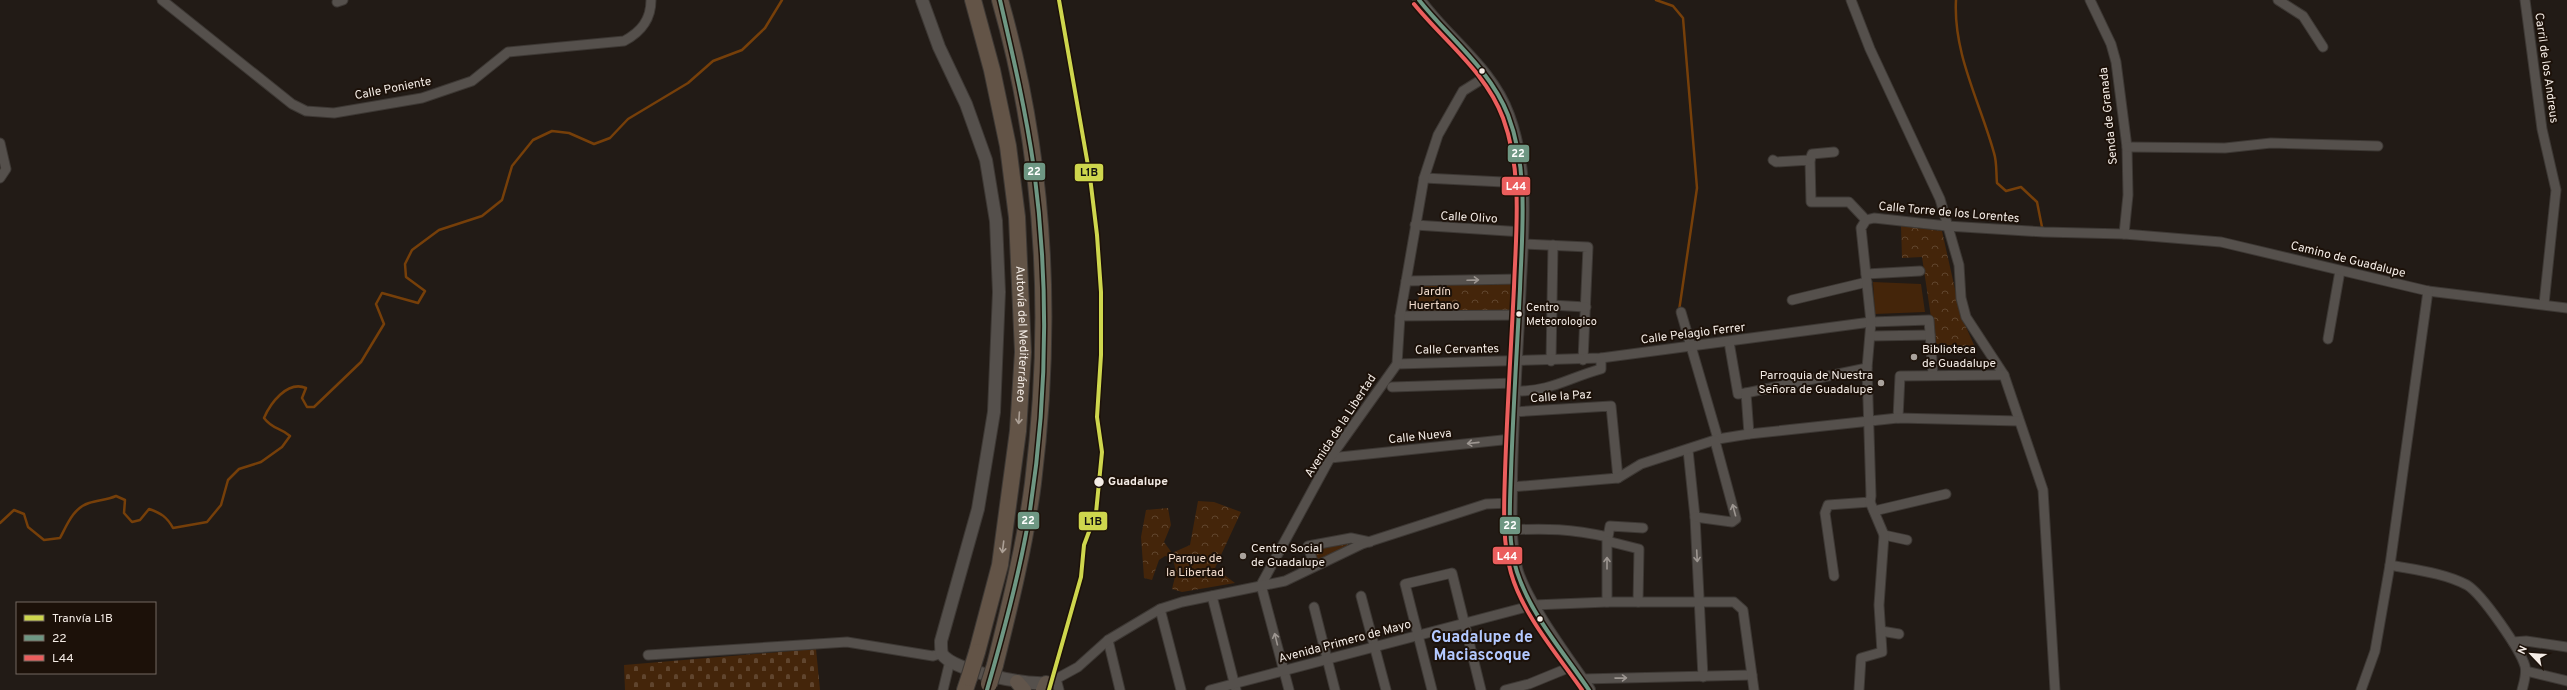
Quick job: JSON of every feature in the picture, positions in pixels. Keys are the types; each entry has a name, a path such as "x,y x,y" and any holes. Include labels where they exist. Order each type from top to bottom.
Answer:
{"highway":[{"name":"Autovía del Mediterráneo","path":"967,684 1000,565 1018,431 1024,352 1017,217 1008,146 994,76 973,0"},
{"path":"985,0 1007,99 1020,186 1024,274 1024,352"},
{"name":"Autovía del Mediterráneo","path":"988,687 1018,574 1033,483 1044,330 1042,247 1036,178 1015,51 1000,0"}],"street":[{"name":"Calle Poniente","path":"162,0 292,104 306,111 318,113 334,113 422,98 445,91 472,81 508,52 624,42 636,35 644,25 651,13 651,0"},
{"path":"922,0 939,47 966,104 986,160 996,221 999,292 994,412 978,509 941,641 946,657 943,690"},
{"path":"1419,0 1486,76 1507,112 1518,151 1523,183 1523,238 1513,412 1510,530 1518,574 1534,605 1589,690"},
{"path":"1851,0 1870,49 1940,199 1958,265 1961,298 1966,316 2004,375 2043,490 2055,690"},
{"name":"Senda de Granada","path":"2090,0 2111,44 2116,62 2127,147 2128,195 2124,234"},
{"path":"2278,0 2303,16 2323,46"},
{"name":"Carril de los Andreus","path":"2525,0 2542,129 2556,190 2544,304"},
{"path":"1397,364 1400,316 1424,178 1438,135 1463,91 1486,76"},
{"path":"0,143 6,169 0,178"},
{"path":"2127,147 2225,148 2271,143 2378,146"},
{"path":"1834,152 1816,152 1812,154 1810,160 1811,202 1849,202 1866,220"},
{"path":"1773,160 1776,162 1810,160"},
{"path":"1424,178 1523,183"},
{"name":"Calle Torre de los Lorentes","path":"1872,506 1871,440 1868,420 1867,368 1871,336 1871,322 1861,228 1866,220 1874,218 1947,226 2048,232 2124,234"},
{"name":"Calle Olivo","path":"1415,226 1523,238 1553,245 1588,247 1586,307"},
{"name":"Camino de Guadalupe","path":"2124,234 2222,242 2428,291 2567,308"},
{"path":"1551,361 1553,245"},
{"path":"1792,300 1866,278 1920,271"},
{"path":"2328,339 2340,271"},
{"path":"1406,281 1520,279"},
{"path":"2360,690 2375,651 2390,565 2428,291"},
{"path":"1552,305 1586,307 1584,360"},
{"path":"1681,312 1689,346 1717,440 1736,520 1732,522 1695,517"},
{"path":"1400,316 1519,315"},
{"name":"Calle Pelagio Ferrer","path":"1517,361 1584,360 1871,322 1929,320 1930,335"},
{"path":"1871,336 1930,335 1933,375"},
{"path":"1729,342 1738,394 1867,368"},
{"path":"1392,387 1515,387 1548,389 1576,376 1601,369 1601,358"},
{"name":"Calle Cervantes","path":"1397,364 1517,361"},
{"name":"Avenida de la Libertad","path":"1261,585 1330,458 1397,364"},
{"path":"1898,418 1900,376 2004,375"},
{"path":"1746,393 1749,434"},
{"name":"Calle la Paz","path":"1513,412 1611,406 1618,478"},
{"path":"1511,487 1618,478 1641,464 1717,440 1749,434 1868,420 1898,418 2019,421"},
{"name":"Calle Nueva","path":"1330,458 1512,439"},
{"path":"1688,450 1695,517 1703,676"},
{"path":"1834,576 1825,513 1828,505 1872,506 1946,494"},
{"path":"1043,685 1088,659 1108,640 1160,609 1261,585 1285,581 1314,565 1370,542 1486,504 1510,503"},
{"path":"1859,690 1861,658 1882,652 1879,605 1884,535 1872,506"},
{"path":"1606,602 1607,539 1610,526 1643,528"},
{"path":"1510,530 1552,528 1607,539 1639,549 1638,602"},
{"path":"1884,535 1907,540"},
{"path":"1314,565 1308,546 1351,538 1370,542"},
{"path":"2390,565 2451,578 2474,590 2513,642 2522,658 2526,671 2522,690"},
{"path":"1432,690 1405,584 1452,573 1463,624 1481,690"},
{"path":"1261,585 1289,690"},
{"path":"1212,596 1235,687"},
{"path":"1361,596 1386,690"},
{"name":"Avenida Primero de Mayo","path":"1210,690 1235,687 1284,671 1534,605 1606,602 1734,602 1743,610 1754,690"},
{"path":"1314,607 1335,690"},
{"path":"1160,609 1181,690"},
{"path":"1881,631 1899,634"},
{"path":"1108,640 1120,690"},
{"path":"2513,642 2526,641 2567,647"},
{"path":"648,655 847,642 946,657 982,673 1020,686 1043,685 1060,690"},
{"path":"1505,690 1529,684 1573,666"},
{"path":"2526,671 2567,681"},
{"path":"1582,679 1752,675"}],"green space":[{"path":"1901,226 1942,231 1961,316 1975,347 1935,344 1922,257 1902,258"},
{"name":"Jardín Huertano","path":"1520,282 1519,310 1416,314 1421,284"},
{"path":"1873,282 1921,284 1925,312 1875,314"},
{"name":"Parque de la Libertad","path":"1198,501 1214,502 1241,512 1215,568 1235,583 1182,592 1172,589 1176,573 1173,558 1165,556 1159,560 1152,580 1144,578 1141,537 1146,510 1168,508 1171,525 1164,542 1172,553 1190,545"},
{"path":"1349,542 1347,546 1317,561 1314,549"},
{"path":"816,649 820,690 625,690 624,665"}],"waterway":[{"path":"0,523 14,510 24,514 28,527 44,540 60,538 71,518 83,505 116,496 125,500 124,513 132,522 140,520 149,509 163,516 173,528 207,522 221,505 228,480 239,469 261,462 282,447 290,436 270,425 264,418 275,400 286,390 299,386 306,388 302,398 307,407 314,407 361,362 384,324 376,304 382,293 418,303 425,291 406,277 405,264 412,250 439,230 482,216 502,200 512,166 533,140 552,131 569,133 594,144 610,138 628,119 688,83 713,61 742,50 765,28 782,0"},
{"path":"1656,0 1673,6 1683,18 1697,188 1679,311"},
{"path":"1956,0 1956,20 1963,59 1995,156 1997,183 2006,191 2021,187 2037,202 2042,227"}],"tram line":[{"name":"L1B","path":"1049,690 1081,577 1084,545 1096,513 1102,452 1097,417 1101,355 1101,292 1097,235 1090,177 1059,0"}],"transit line":[{"name":"22","path":"987,690 1010,607 1028,523 1039,435 1044,346 1042,257 1034,169 1023,105 1000,0"},
{"name":"22","path":"1419,0 1468,54 1491,83 1508,115 1515,136 1522,179 1523,223 1510,497 1510,535 1514,560 1523,588 1539,618 1589,690"},
{"name":"L44","path":"1414,4 1475,71 1486,86 1496,101 1509,138 1516,180 1517,223 1504,498 1506,549 1516,589 1532,619 1582,690"}],"place":[{"name":"Centro Meteorologico","path":"1519,314"},
{"name":"Biblioteca de Guadalupe","path":"1914,357"},
{"name":"Parroquia de Nuestra Señora de Guadalupe","path":"1881,383"},
{"name":"Guadalupe","path":"1099,482"},
{"name":"Centro Social de Guadalupe","path":"1243,556"}],"district":[{"name":"Guadalupe de Maciascoque","path":"1482,647"}]}
